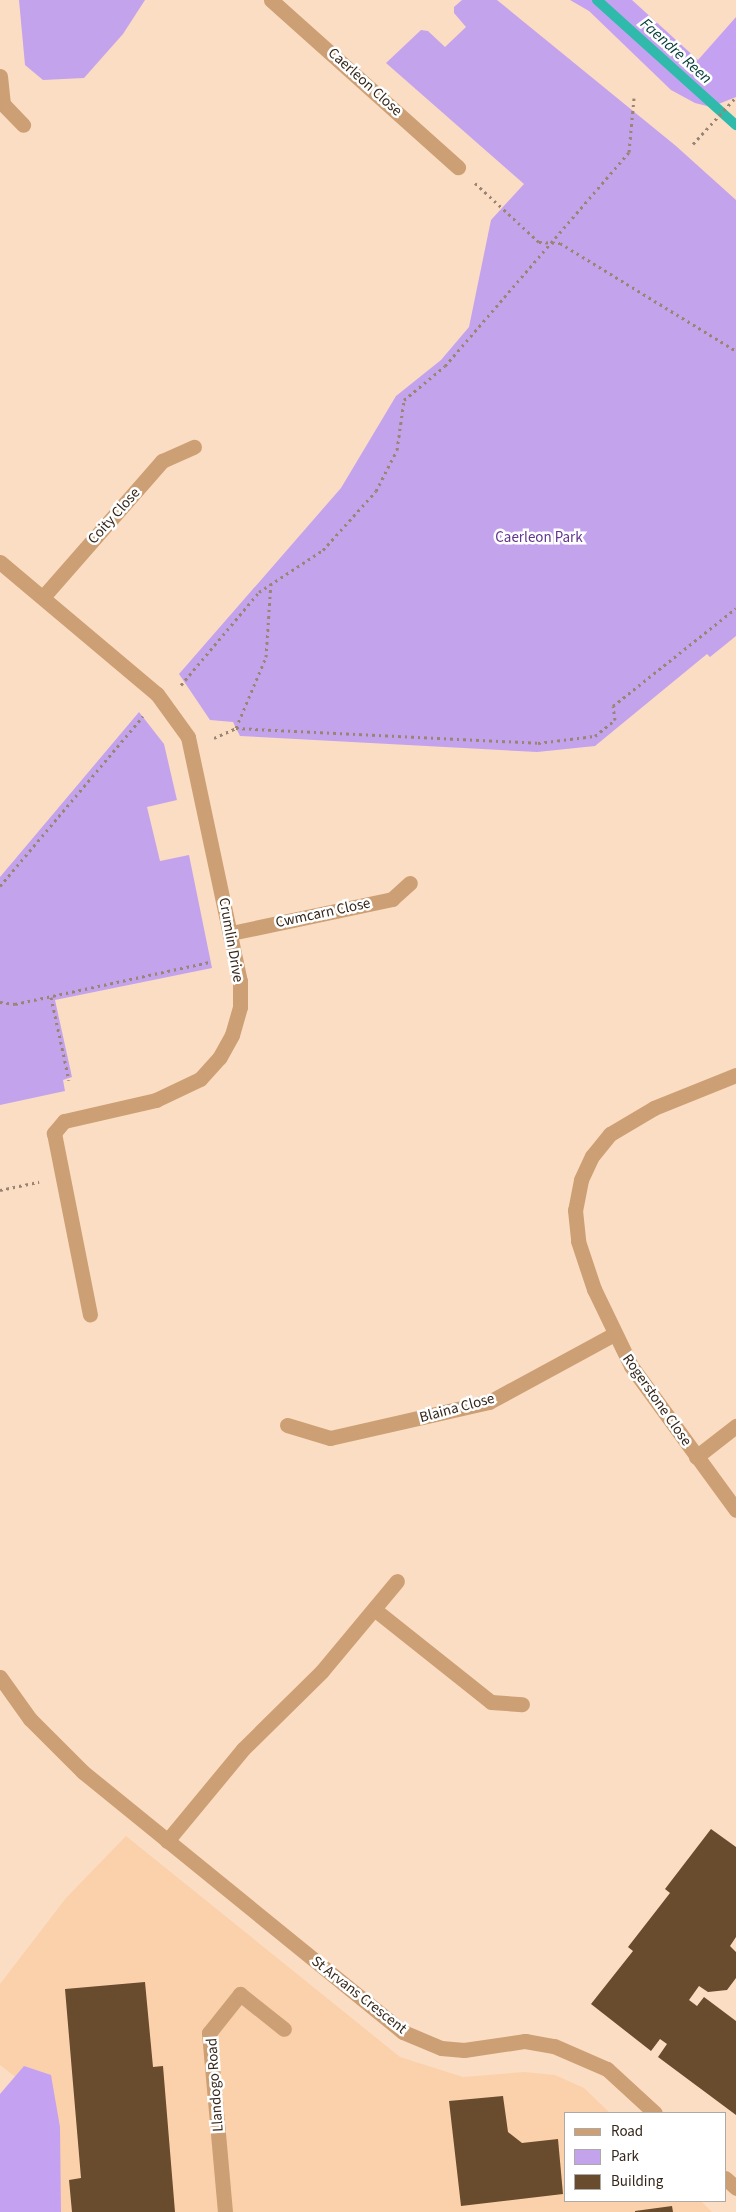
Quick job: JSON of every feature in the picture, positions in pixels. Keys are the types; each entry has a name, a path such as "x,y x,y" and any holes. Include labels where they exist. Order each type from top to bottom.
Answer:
{"street":[{"name":"Caerleon Close","path":"271,0 458,167"},
{"path":"0,76 3,104 23,125"},
{"name":"Coity Close","path":"43,597 162,461 194,447"},
{"name":"Crumlin Drive","path":"0,562 157,694 188,737 240,981 240,1007 232,1035 219,1058 200,1079 177,1092 64,1121 54,1133 90,1314"},
{"name":"Cwmcarn Close","path":"231,933 392,899 410,884"},
{"name":"Rogerstone Close","path":"736,1075 637,1117 610,1134 592,1156 581,1180 576,1218 578,1241 594,1289 614,1334 646,1389 736,1510"},
{"name":"Blaina Close","path":"287,1425 330,1438 489,1402 614,1334"},
{"path":"696,1457 736,1426"},
{"path":"167,1841 243,1749 322,1671 398,1581"},
{"path":"374,1609 491,1702 522,1704"},
{"name":"St Arvans Crescent","path":"0,1678 30,1719 58,1749 167,1841 409,2035 441,2048 464,2050 525,2041 554,2046 606,2069 653,2112"},
{"name":"Llandogo Road","path":"225,2212 209,2033 240,1994 284,2029"},
{"path":"726,2179 736,2188"}],"path":[{"path":"693,144 736,97"},
{"path":"178,689 259,592 271,582 323,550 376,491 397,450 404,400 444,366 629,152 634,98"},
{"path":"458,167 539,242 560,243 736,351"},
{"path":"236,728 266,657 271,582"},
{"path":"209,740 236,728 538,744 595,736 616,720 613,706 736,608"},
{"path":"0,886 147,712"},
{"path":"0,1002 15,1004 215,961"},
{"path":"51,997 69,1080"},
{"path":"0,1190 64,1177"}],"shaded area":[{"path":"570,0 632,0 698,60 736,17 736,97 711,107 695,103 671,90 589,11"},
{"path":"126,1836 400,2057 463,2077 524,2072 555,2075 584,2088 609,2112 564,2112 564,2202 702,2202 712,2212 35,2212 31,2089 0,2065 0,1984 66,1898"},
{"path":"24,2066 51,2075 60,2127 61,2212 0,2212 0,2094"}],"green space":[{"path":"19,0 145,0 123,34 84,78 43,80 25,65"},
{"name":"Caerleon Park","path":"462,0 497,0 676,146 736,200 736,636 710,657 707,654 595,746 537,752 240,736 233,722 210,720 179,674 341,488 396,396 441,360 469,327 491,220 524,184 386,63 421,30 428,31 445,47 466,27 454,13 454,7"},
{"path":"139,712 164,744 177,800 147,807 160,861 189,855 212,968 55,1000 72,1077 63,1080 65,1091 0,1105 0,877"}],"building":[{"path":"711,1829 736,1847 736,1937 730,1946 736,1952 736,1978 727,1990 708,1992 699,1986 689,2000 697,2006 704,1997 736,2021 736,2115 658,2057 667,2044 660,2039 651,2051 591,2004 633,1951 628,1947 670,1893 665,1889"},
{"path":"145,1982 153,2067 163,2066 175,2212 72,2212 69,2180 81,2178 65,1989"},
{"path":"503,2096 508,2132 522,2143 558,2139 563,2194 461,2206 449,2101"},
{"path":"672,2206 673,2212 635,2212 635,2211"}],"waterway":[{"name":"Faendre Reen","path":"597,0 736,125"}]}
